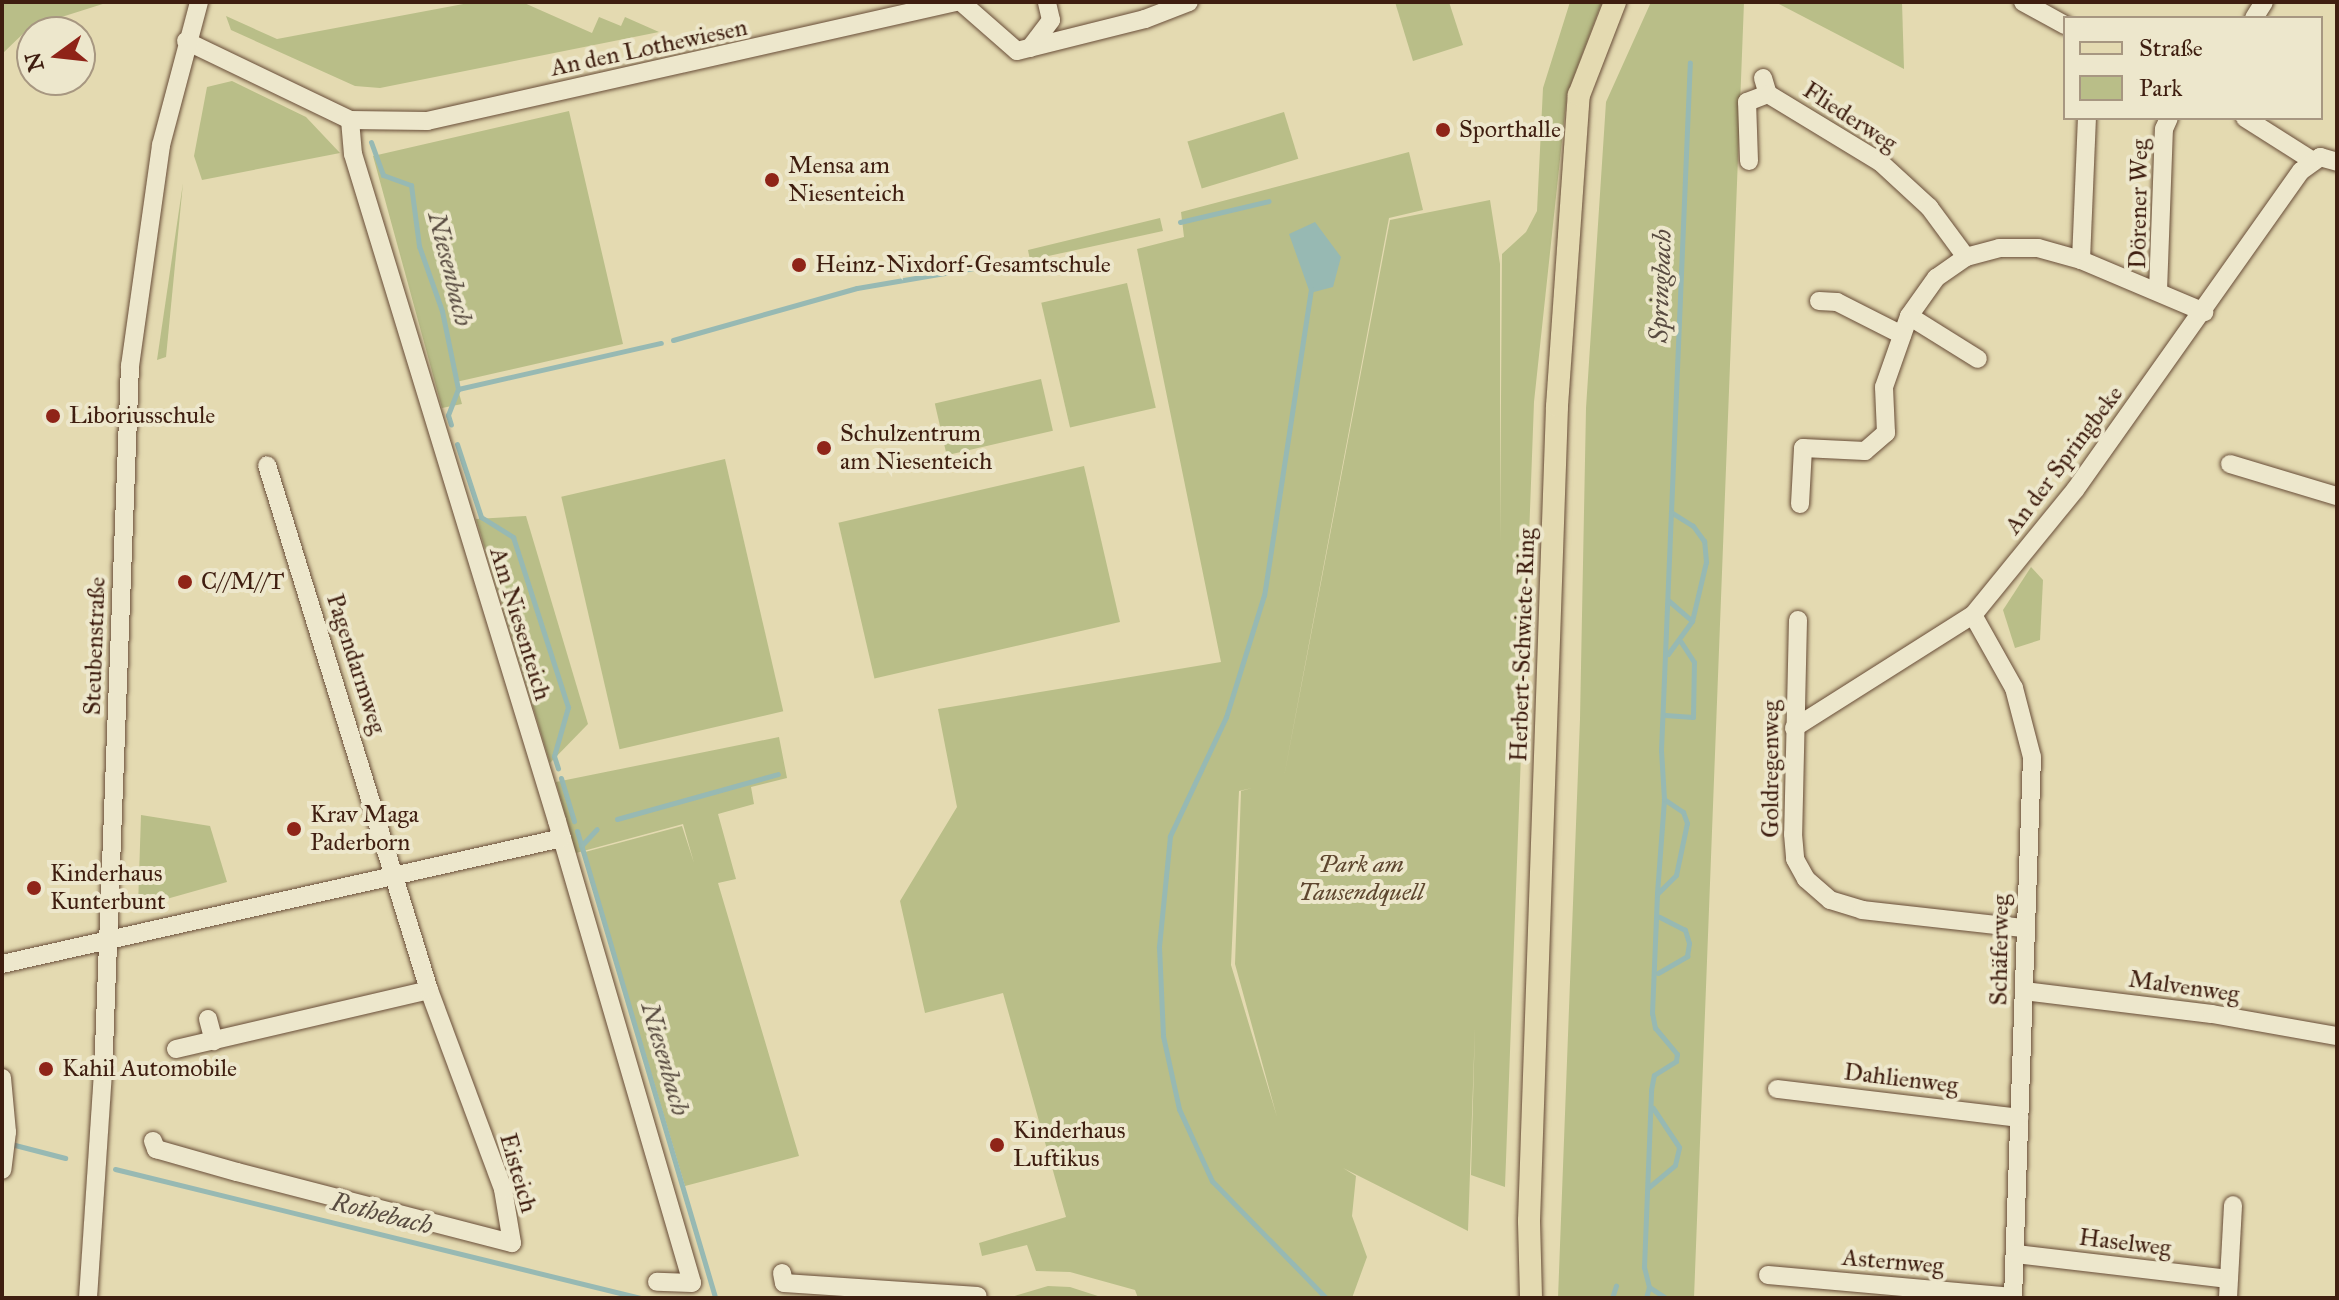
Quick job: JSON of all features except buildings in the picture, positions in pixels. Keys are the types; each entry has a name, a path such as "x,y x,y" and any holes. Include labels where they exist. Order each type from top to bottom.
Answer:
{"main road":[{"name":"Herbert-Schwiete-Ring","path":"1531,1298 1529,1205 1557,406 1579,95 1615,2"}],"street":[{"name":"Steubenstraße","path":"88,1298 109,943 130,366 161,145 186,41 199,2"},
{"name":"An den Lothewiesen","path":"350,120 427,121 958,2 1017,51 1028,49"},
{"path":"1028,49 1051,20 1047,2"},
{"path":"1028,49 1145,19 1189,2"},
{"path":"2023,2 2059,14"},
{"path":"186,41 350,120"},
{"name":"Fliederweg","path":"1749,161 1747,102 1766,86 1880,162 1929,207 1966,257"},
{"name":"Am Niesenteich","path":"350,120 353,154 562,838 692,1283 657,1282"},
{"path":"2081,260 2087,120"},
{"name":"Dörener Weg","path":"2158,291 2164,129 2168,120"},
{"path":"2248,120 2313,161 2327,157 2337,162"},
{"name":"An der Springbeke","path":"1794,728 1973,615 2075,490 2204,312 2273,210 2313,161"},
{"path":"1800,504 1804,440 1865,451 1886,433 1884,387 1909,316 1936,278 1966,257 2017,246 2081,260 2204,312"},
{"path":"1819,301 1837,302 1902,335"},
{"path":"1909,316 1978,359"},
{"path":"2230,464 2337,496"},
{"name":"Pagendarmweg","path":"267,465 394,878"},
{"name":"Schäferweg","path":"1973,615 2014,688 2032,757 2023,928 2024,991 2013,1297"},
{"name":"Goldregenweg","path":"1798,620 1794,728 1795,859 1818,892 1862,910 2023,928"},
{"path":"2,964 109,943 562,838"},
{"name":"Eisteich","path":"153,1141 156,1149 512,1243 503,1189 429,990 394,878"},
{"path":"176,1049 429,990"},
{"name":"Malvenweg","path":"2024,991 2212,1014 2337,1036"},
{"path":"208,1019 214,1041"},
{"path":"2,1078 7,1132 3,1157"},
{"name":"Dahlienweg","path":"1777,1089 2019,1118"},
{"name":"Haselweg","path":"2016,1254 2228,1288 2233,1205"},
{"path":"782,1273 784,1283 978,1296"},
{"name":"Asternweg","path":"1768,1275 2013,1297"}],"green space":[{"path":"2,2 109,2 65,16 16,16 16,40 2,54"},
{"path":"474,2 522,2 592,33 599,17 621,26 625,17 659,32 380,88 355,86 231,30 226,16 277,39"},
{"path":"1395,2 1449,2 1463,45 1413,61"},
{"name":"Park am Tausendquell","path":"1570,2 1602,2 1567,94 1534,402 1505,1187 1471,1175 1475,1027 1468,1231 1343,1168 1356,1176 1352,1216 1367,1257 1352,1298 1138,1298 1135,1290 1070,1272 1036,1271 1027,1245 982,1256 979,1243 1066,1217 1003,993 925,1013 900,901 957,807 938,709 1221,662 1137,249 1184,237 1181,212 1409,152 1423,210 1389,218 1283,782 1390,220 1490,200 1500,264 1500,545 1502,254 1526,232 1537,211 1543,88","holes":["1252,788 1241,791 1235,964 1277,1117 1231,965 1239,791"]},
{"path":"1651,2 1744,2 1694,1298 1558,1298 1580,719 1586,408 1606,102"},
{"path":"1775,2 1902,2 1904,69"},
{"path":"232,81 306,117 340,153 202,180 194,156 207,87"},
{"path":"569,111 623,344 456,382 462,404 442,408 373,156"},
{"path":"1284,112 1298,159 1202,188 1187,142"},
{"path":"183,183 166,357 157,360"},
{"path":"1160,218 1163,231 1030,260 1028,250"},
{"path":"1127,283 1156,408 1070,428 1041,303"},
{"path":"1041,379 1053,431 947,455 935,404"},
{"path":"725,459 783,711 620,749 561,497"},
{"path":"1084,466 1120,622 874,679 838,523"},
{"path":"526,516 588,724 550,763 476,519"},
{"path":"2031,567 2043,580 2040,640 2015,648 2003,610"},
{"path":"779,737 787,778 751,787 754,804 718,814 736,879 718,883 799,1156 685,1186 585,852 682,826 694,863 683,824 576,853 556,782"},
{"path":"141,815 210,826 227,882 138,907"},
{"path":"1048,1286 1070,1287 1104,1298 1008,1298"}],"water":[{"path":"1315,222 1341,257 1333,287 1310,293 1289,234"}],"waterway":[{"name":"Springbach","path":"1668,654 1692,621 1706,562 1704,541 1693,526 1671,512 1690,62"},
{"name":"Niesenbach","path":"371,142 383,175 411,185 419,246 442,311 458,389 448,415 451,425"},
{"path":"1180,222 1269,201"},
{"path":"673,340 857,288 1009,262"},
{"path":"1311,289 1264,595 1226,717 1170,836 1159,947 1163,1036 1179,1109 1212,1181 1326,1298"},
{"path":"458,389 661,343"},
{"name":"Niesenbach","path":"457,444 481,517 513,537 568,707 554,756 558,768"},
{"name":"Springbach","path":"1666,1298 1649,1287 1644,1267 1651,1090 1654,1075 1676,1061 1677,1054 1655,1028 1652,1013 1657,894 1676,875 1687,823 1683,812 1664,799 1661,750 1671,512"},
{"path":"1669,601 1692,621"},
{"path":"1665,715 1693,717 1694,662 1681,642"},
{"path":"617,819 778,774"},
{"name":"Niesenbach","path":"561,778 574,821"},
{"name":"Springbach","path":"1657,893 1664,800"},
{"path":"581,846 597,829"},
{"name":"Niesenbach","path":"577,831 715,1298"},
{"name":"Springbach","path":"1658,973 1687,956 1689,943 1685,930 1659,917"},
{"name":"Springbach","path":"1649,1187 1675,1165 1679,1147 1653,1108"},
{"name":"Rothebach","path":"11,1144 65,1158"},
{"name":"Rothebach","path":"115,1169 640,1298"},
{"path":"1612,1298 1616,1286"},
{"name":"Springbach","path":"1646,1298 1649,1287"}],"place":[{"name":"Sporthalle","path":"1443,130"},
{"name":"Mensa am Niesenteich","path":"772,180"},
{"name":"Heinz-Nixdorf-Gesamtschule","path":"799,265"},
{"name":"Liboriusschule","path":"53,416"},
{"name":"Schulzentrum am Niesenteich","path":"824,448"},
{"name":"C//M//T","path":"185,582"},
{"name":"Krav Maga Paderborn","path":"294,829"},
{"name":"Kinderhaus Kunterbunt","path":"34,888"},
{"name":"Kahil Automobile","path":"46,1069"},
{"name":"Kinderhaus Luftikus","path":"997,1145"}]}
